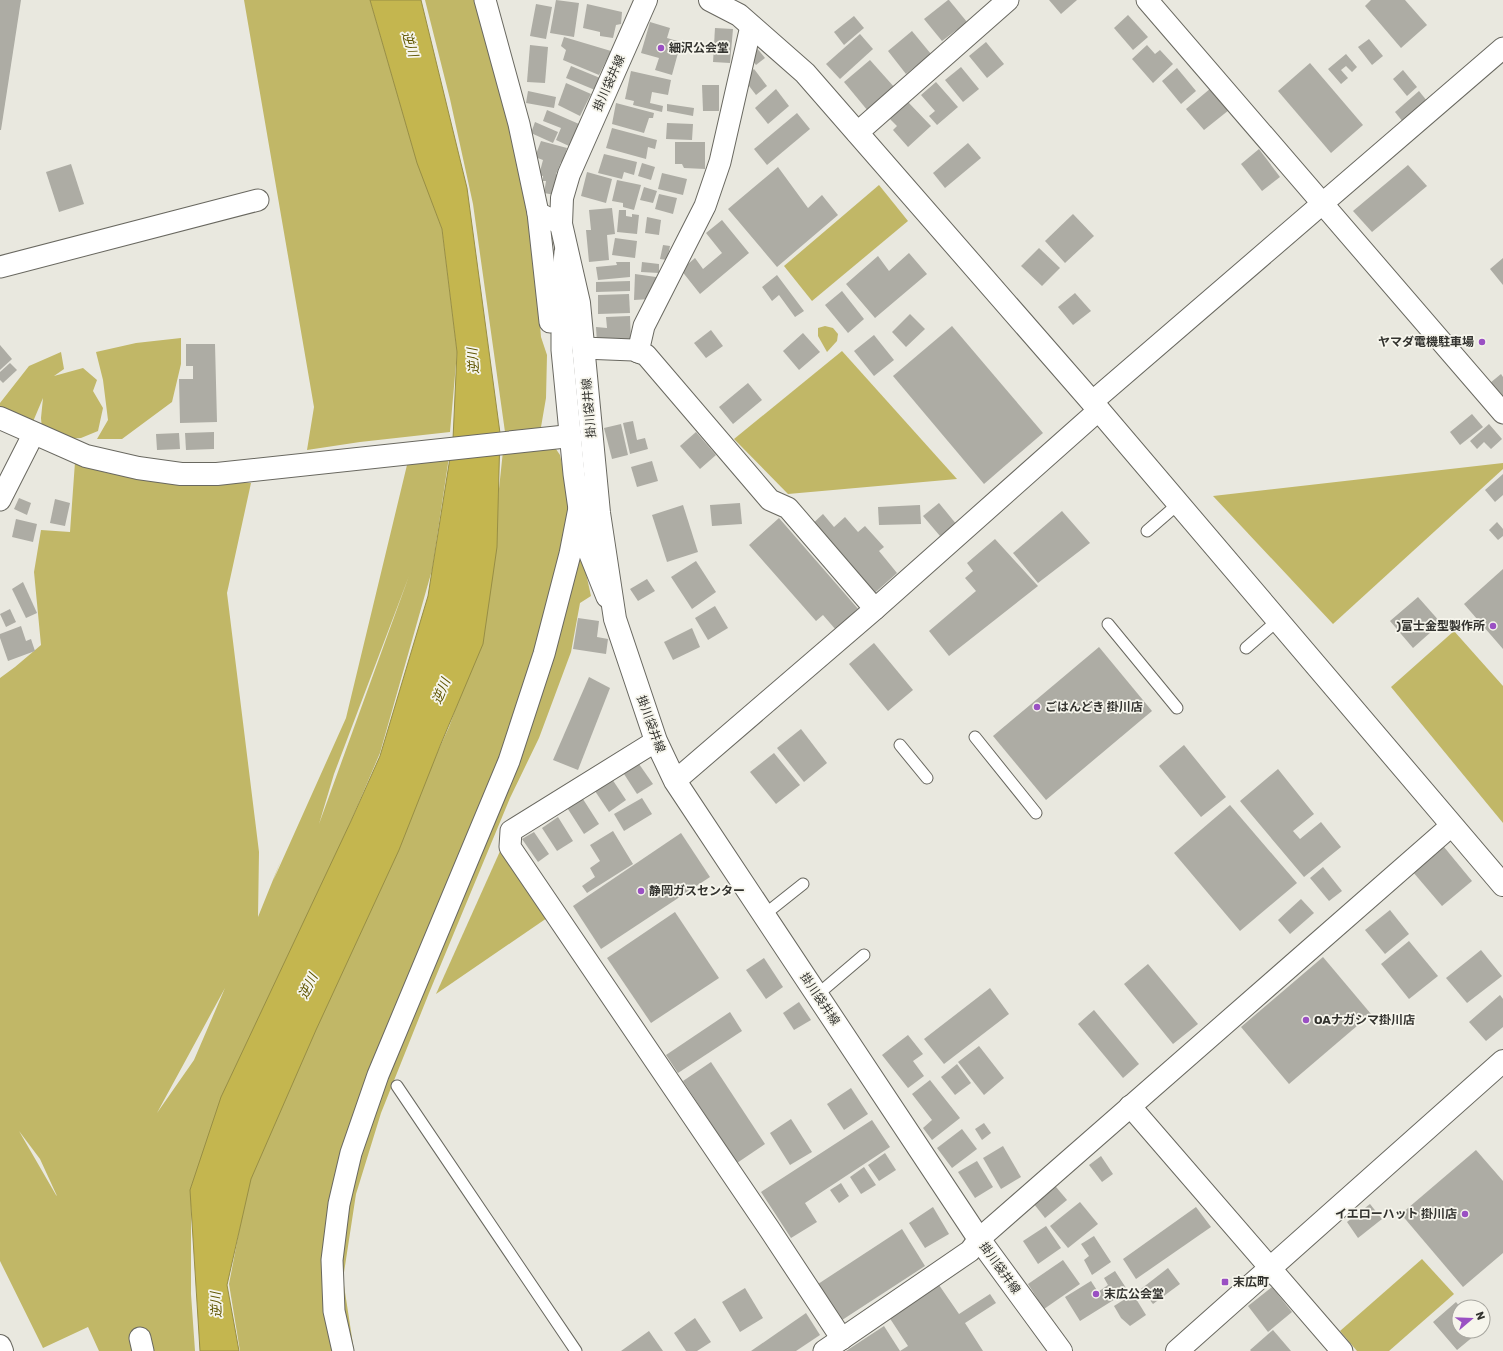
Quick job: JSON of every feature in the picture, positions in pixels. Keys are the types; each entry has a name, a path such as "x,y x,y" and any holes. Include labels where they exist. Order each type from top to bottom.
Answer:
{"street":[{"path":"485,0 519,124 538,213 551,334 573,349 633,350 646,355 770,500 788,508 875,609"},
{"name":"掛川袋井線","path":"646,0 569,174 562,198 563,233 579,303 573,349 615,618 656,741 675,781 979,1240 1061,1351"},
{"path":"710,0 738,15 805,73 1095,406 1451,826 1503,885"},
{"path":"858,133 1008,0"},
{"path":"1147,0 1503,413"},
{"path":"638,352 644,326 705,206 720,162 750,26"},
{"path":"675,781 875,609 1095,406 1322,204 1503,48"},
{"path":"0,267 258,200"},
{"path":"538,213 563,233"},
{"path":"573,349 562,437 579,508 583,537 615,618"},
{"path":"0,418 86,456 138,468 181,474 217,474 562,437"},
{"path":"0,500 34,433"},
{"path":"343,1351 334,1311 332,1260 339,1204 351,1154 378,1074 509,761 544,654 570,554 579,508"},
{"path":"656,741 511,831 510,848 768,1227 842,1339"},
{"path":"824,1351 970,1250 979,1240 1130,1106 1451,826"},
{"path":"1177,1351 1503,1061"},
{"path":"1130,1106 1342,1351"},
{"path":"0,1346 2,1351"}],"lane":[{"path":"1147,531 1178,504"},
{"path":"1246,648 1277,621"},
{"path":"1108,624 1177,708"},
{"path":"975,737 1036,813"},
{"path":"900,745 927,778"},
{"path":"764,915 803,884"},
{"path":"817,995 864,955"},
{"path":"397,1086 576,1351"}],"shaded area":[{"path":"244,0 370,0 413,148 442,229 457,352 450,432 360,442 307,450 314,407"},
{"path":"425,0 474,0 514,144 533,240 541,337 547,355 546,398 541,427 560,455 591,596 580,603 571,652 539,738 510,798 381,1113 356,1194 343,1279 354,1351 240,1351 229,1284 249,1180 302,1048 449,727 484,631 505,432 473,204 450,99"},
{"path":"879,185 908,221 812,301 784,266"},
{"path":"825,326 833,328 838,334 837,341 827,352 818,336 818,328"},
{"path":"181,338 181,364 172,402 122,439 97,439 108,420 103,380 96,352 136,343"},
{"path":"842,351 957,479 788,494 734,439"},
{"path":"61,352 64,369 54,376 83,368 97,380 93,391 103,408 98,431 81,438 60,439 42,430 41,418 43,398 32,424 0,408 0,403 29,366"},
{"path":"457,448 449,457 432,570 380,753 191,1187 191,1294 195,1351 99,1351 88,1327 43,1348 0,1261 0,678 41,645 34,572 41,530 70,532 75,462 107,473 251,483 227,593 259,852 258,917 281,860 273,881 346,718 407,465","holes":["409,576 319,824 334,774","225,988 194,1060 157,1113","19,1131 40,1159 57,1196"]},
{"path":"1503,463 1503,469 1333,624 1213,496"},
{"path":"1454,631 1503,686 1503,823 1391,687"},
{"path":"501,849 547,918 436,994"},
{"path":"1422,1259 1454,1294 1389,1351 1357,1351 1340,1331"}],"water":[{"name":"逆川","path":"370,0 421,0 467,188 500,433 497,547 483,644 440,746 399,850 316,1030 251,1179 227,1285 239,1351 200,1351 190,1190 221,1097 380,756 428,596 453,439 457,352 442,229 417,163"}],"building":[{"path":"0,0 21,0 1,130 0,130"},
{"path":"556,0 579,3 574,37 550,33"},
{"path":"948,0 967,22 942,41 924,19"},
{"path":"1049,0 1077,0 1061,14"},
{"path":"1371,0 1405,0 1427,25 1401,48 1365,6"},
{"path":"536,4 552,7 546,39 530,36"},
{"path":"587,4 622,12 621,24 616,25 613,38 600,36 600,32 583,28"},
{"path":"1128,15 1148,37 1133,50 1114,28"},
{"path":"854,16 864,28 844,45 834,32"},
{"name":"細沢公会堂","path":"650,22 670,28 667,38 681,42 672,75 655,70 659,58 641,53"},
{"path":"715,28 733,29 730,63 713,62"},
{"path":"912,31 931,54 906,74 888,51"},
{"path":"860,34 873,49 840,79 826,64"},
{"path":"564,37 611,51 599,75 563,60 566,50 561,46"},
{"path":"1369,39 1383,56 1372,65 1358,47"},
{"path":"986,42 1004,64 987,78 969,56"},
{"path":"530,45 548,47 545,83 527,82"},
{"path":"1147,45 1155,54 1160,50 1173,64 1153,83 1132,59"},
{"path":"756,47 765,58 756,65 747,54"},
{"path":"1346,54 1357,67 1352,72 1346,66 1341,70 1348,78 1341,84 1328,69"},
{"path":"870,60 895,88 868,111 844,82"},
{"path":"1310,63 1363,125 1331,153 1278,91"},
{"path":"571,66 600,78 595,90 566,78"},
{"path":"961,67 979,89 963,102 945,80"},
{"path":"1177,68 1196,91 1181,104 1162,81"},
{"path":"754,69 767,86 756,95 743,78"},
{"path":"1403,70 1417,87 1407,96 1393,79"},
{"path":"631,71 671,80 668,95 652,92 650,103 663,106 662,112 633,105 634,101 625,99"},
{"path":"936,82 958,107 937,125 929,116 935,111 921,95"},
{"path":"566,83 591,94 580,116 558,105"},
{"path":"702,85 719,85 719,111 703,111"},
{"path":"1211,88 1229,110 1204,130 1186,109"},
{"path":"776,89 789,106 768,124 755,108"},
{"path":"528,91 556,97 554,108 526,103"},
{"path":"1419,91 1427,101 1403,122 1395,112"},
{"path":"908,102 931,126 908,147 893,130 897,126 890,119"},
{"path":"616,103 654,113 653,118 649,118 644,133 612,124"},
{"path":"667,104 694,108 693,116 667,111"},
{"path":"547,110 579,124 569,146 556,140 561,128 543,121"},
{"path":"797,113 810,129 767,165 754,149"},
{"path":"535,122 558,132 553,143 531,133"},
{"path":"667,123 693,124 692,140 666,139"},
{"path":"612,128 657,140 655,149 648,147 646,159 606,148"},
{"path":"541,141 567,148 563,162 561,162 556,174 559,176 555,195 544,193 546,181 543,181 543,176 539,175 543,160 535,157"},
{"path":"675,142 705,142 705,169 684,168 682,164 675,164"},
{"path":"968,143 981,158 945,188 933,173"},
{"path":"1259,149 1280,177 1262,191 1241,164"},
{"path":"604,154 637,162 634,175 624,172 622,179 598,173"},
{"path":"642,163 655,167 651,180 638,176"},
{"path":"71,164 84,204 59,212 46,172"},
{"path":"1408,165 1427,186 1372,232 1353,211"},
{"path":"778,167 808,208 822,195 838,215 777,267 728,209"},
{"path":"587,172 612,179 606,203 581,196"},
{"path":"662,173 687,179 683,195 658,189"},
{"path":"617,180 641,185 634,210 623,207 623,203 612,201"},
{"path":"644,187 657,191 653,203 640,200"},
{"path":"659,194 677,198 673,214 655,209"},
{"path":"612,208 615,234 607,235 609,260 589,262 586,230 591,230 589,210"},
{"path":"619,210 626,210 626,216 632,217 632,214 639,215 637,234 617,232"},
{"path":"1073,214 1094,236 1065,263 1045,241"},
{"path":"647,217 661,220 659,235 645,233"},
{"path":"722,220 749,253 700,294 681,270 695,258 703,269 722,253 706,233"},
{"path":"615,238 637,241 635,258 612,255"},
{"path":"663,245 670,246 667,260 660,259"},
{"path":"1039,248 1060,268 1042,286 1021,266"},
{"path":"909,253 927,274 875,318 846,284 878,256 889,271"},
{"path":"1503,258 1503,285 1490,269"},
{"path":"616,262 630,262 630,277 598,280 596,267 617,265"},
{"path":"642,262 659,264 659,273 641,272"},
{"path":"635,274 656,277 654,290 650,299 634,300"},
{"path":"777,275 804,311 795,317 779,295 772,301 762,287"},
{"path":"630,281 630,291 596,292 596,282"},
{"path":"842,291 864,319 848,333 825,305"},
{"path":"1075,293 1091,311 1073,325 1058,307"},
{"path":"629,294 630,313 598,314 598,295"},
{"path":"910,314 925,329 906,347 892,332"},
{"path":"630,316 631,343 597,343 596,327 607,328 606,317"},
{"path":"952,326 1043,433 984,484 893,376"},
{"path":"711,330 723,346 706,358 694,343"},
{"path":"803,333 820,352 799,370 783,351"},
{"path":"874,335 894,360 874,376 854,351"},
{"path":"186,344 215,344 217,422 180,423 179,379 193,379 193,366 186,366"},
{"path":"0,345 12,359 0,370"},
{"path":"10,363 17,370 3,383 0,380 0,372"},
{"path":"1501,374 1503,377 1503,398 1490,383"},
{"path":"748,383 762,400 733,424 719,407"},
{"path":"1472,414 1483,427 1460,445 1450,432"},
{"path":"633,421 637,440 645,438 648,449 630,454 623,423"},
{"path":"621,424 628,455 612,459 604,428"},
{"path":"1489,424 1502,439 1491,449 1484,442 1477,449 1470,441"},
{"path":"214,432 214,449 186,450 185,433"},
{"path":"696,432 716,455 700,469 680,446"},
{"path":"179,433 180,449 157,450 156,434"},
{"path":"652,461 658,481 637,487 631,467"},
{"path":"1503,474 1503,495 1495,502 1485,490"},
{"path":"19,498 31,503 27,515 14,509"},
{"path":"55,499 70,503 65,526 50,523"},
{"path":"740,503 742,524 712,526 710,505"},
{"path":"939,503 957,525 940,536 923,516"},
{"path":"683,505 698,552 667,562 652,515"},
{"path":"920,505 921,524 879,525 878,507"},
{"path":"1062,511 1090,543 1038,583 1013,553"},
{"path":"823,514 834,527 845,517 858,532 865,526 884,547 879,551 897,573 869,598 808,528"},
{"path":"779,518 859,610 836,630 823,615 816,621 749,545"},
{"path":"16,519 37,524 33,542 12,537"},
{"path":"1497,522 1503,529 1503,536 1498,540 1489,530"},
{"path":"995,539 1038,586 949,656 929,631 976,591 965,578 973,571 967,563"},
{"path":"696,561 716,592 692,609 671,577"},
{"name":")富士金型製作所","path":"1503,569 1503,649 1464,604"},
{"path":"647,579 655,591 638,601 630,589"},
{"path":"23,582 37,613 26,618 12,589"},
{"path":"1418,597 1441,623 1413,648 1390,621"},
{"path":"715,606 728,628 708,640 695,618"},
{"path":"10,609 16,622 6,627 0,614"},
{"path":"578,618 599,621 597,637 608,639 606,654 573,649"},
{"path":"21,626 26,641 31,639 35,651 8,661 0,634"},
{"path":"692,628 700,647 673,660 664,642"},
{"path":"874,643 913,690 888,711 849,664"},
{"path":"1099,647 1152,711 1046,800 993,736"},
{"path":"589,677 610,688 578,770 553,760"},
{"path":"801,729 827,763 804,782 777,748"},
{"path":"1184,745 1226,797 1201,817 1159,766"},
{"path":"774,753 800,785 776,804 750,772"},
{"path":"639,764 653,784 637,794 624,774"},
{"path":"1278,769 1314,814 1293,831 1300,839 1321,822 1341,847 1304,877 1240,801"},
{"path":"612,779 626,800 609,812 595,791"},
{"path":"581,796 599,824 584,834 566,806"},
{"path":"642,798 652,814 624,831 614,814"},
{"path":"1230,805 1297,883 1240,931 1174,853"},
{"path":"558,817 573,841 557,851 542,828"},
{"path":"613,831 633,864 587,893 582,886 595,877 590,868 600,861 590,845"},
{"path":"534,832 549,854 538,862 522,839"},
{"name":"静岡ガスセンター","path":"681,833 710,877 601,949 573,906"},
{"path":"1444,847 1472,881 1442,906 1413,872"},
{"path":"1323,867 1342,891 1329,901 1310,878"},
{"path":"1301,899 1314,913 1290,934 1278,920"},
{"path":"1390,910 1409,934 1385,954 1365,930"},
{"path":"675,912 719,978 651,1023 607,958"},
{"path":"1409,941 1438,976 1409,999 1381,964"},
{"path":"1481,950 1502,976 1467,1003 1446,978"},
{"name":"OAナガシマ掛川店","path":"1323,957 1371,1014 1289,1084 1241,1027"},
{"path":"764,958 783,987 766,999 746,970"},
{"path":"1148,964 1198,1024 1173,1044 1124,984"},
{"path":"990,988 1009,1014 944,1064 924,1039"},
{"path":"1500,995 1503,999 1503,1027 1486,1041 1469,1022"},
{"path":"799,1002 811,1020 794,1030 783,1013"},
{"path":"1094,1010 1139,1064 1123,1078 1078,1024"},
{"path":"730,1012 742,1031 678,1073 666,1055"},
{"path":"908,1035 923,1054 913,1061 924,1076 908,1088 882,1055"},
{"path":"979,1046 1004,1078 984,1095 958,1062"},
{"path":"711,1062 765,1144 737,1163 683,1081"},
{"path":"957,1064 971,1083 955,1095 941,1077"},
{"path":"930,1080 960,1118 932,1140 923,1128 932,1120 912,1094"},
{"path":"851,1088 868,1114 844,1130 827,1104"},
{"path":"791,1119 812,1152 790,1165 770,1133"},
{"path":"872,1120 890,1147 805,1203 817,1222 791,1238 761,1192"},
{"path":"984,1123 991,1133 982,1140 975,1129"},
{"path":"962,1129 977,1149 952,1168 937,1148"},
{"path":"1003,1146 1021,1177 1001,1189 983,1158"},
{"path":"1476,1150 1503,1181 1503,1253 1463,1287 1401,1214"},
{"path":"885,1153 896,1170 879,1181 868,1165"},
{"path":"1101,1156 1113,1174 1102,1182 1089,1165"},
{"path":"977,1161 993,1187 975,1198 958,1172"},
{"path":"864,1167 876,1185 861,1194 850,1177"},
{"path":"1051,1181 1067,1200 1045,1218 1030,1199"},
{"path":"841,1183 849,1196 839,1203 830,1190"},
{"path":"1080,1202 1098,1224 1068,1248 1050,1226"},
{"path":"1370,1204 1382,1219 1358,1238 1347,1222"},
{"path":"933,1207 949,1234 925,1248 909,1223"},
{"path":"1196,1207 1211,1227 1136,1279 1123,1259"},
{"path":"1046,1226 1061,1248 1038,1264 1023,1241"},
{"path":"902,1229 925,1266 839,1322 815,1286"},
{"path":"1094,1236 1111,1262 1092,1275 1084,1260 1089,1256 1081,1244"},
{"path":"1063,1260 1080,1284 1044,1309 1028,1284"},
{"path":"1168,1268 1180,1284 1153,1304 1141,1289"},
{"name":"末広公会堂","path":"1115,1271 1128,1291 1080,1321 1065,1297 1091,1281 1098,1292 1108,1285 1104,1278"},
{"path":"939,1285 959,1314 990,1294 996,1303 965,1323 983,1351 900,1351 908,1346 889,1317"},
{"path":"1272,1287 1292,1312 1268,1332 1248,1306"},
{"path":"745,1288 763,1318 740,1332 722,1302"},
{"path":"1133,1294 1146,1315 1130,1326 1121,1318 1114,1306"},
{"path":"1451,1306 1451,1339 1470,1339 1457,1350 1433,1322"},
{"path":"806,1313 820,1335 796,1351 751,1351"},
{"path":"695,1318 711,1342 697,1351 686,1351 674,1333"},
{"path":"884,1326 900,1351 846,1351"},
{"path":"1273,1330 1291,1351 1250,1350"},
{"path":"649,1331 663,1351 621,1351"}],"place":[{"name":"細沢公会堂","path":"661,48"},
{"name":"ヤマダ電機駐車場","path":"1482,342"},
{"name":")富士金型製作所","path":"1493,626"},
{"name":"ごはんどき 掛川店","path":"1037,707"},
{"name":"静岡ガスセンター","path":"641,891"},
{"name":"OAナガシマ掛川店","path":"1306,1020"},
{"name":"イエローハット 掛川店","path":"1465,1214"},
{"name":"末広町","path":"1225,1282"},
{"name":"末広公会堂","path":"1096,1294"}]}
